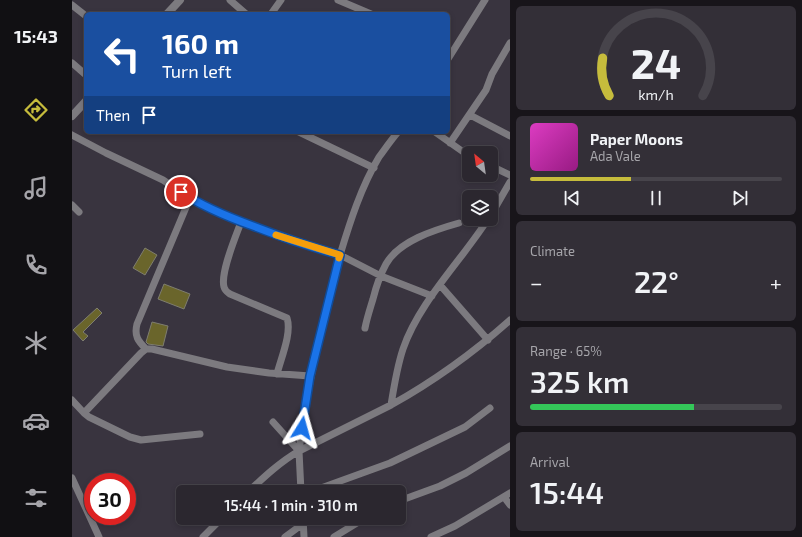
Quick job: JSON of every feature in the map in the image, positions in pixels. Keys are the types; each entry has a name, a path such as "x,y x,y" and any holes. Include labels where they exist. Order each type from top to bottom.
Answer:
{"street":[{"path":"169,12 180,0"},
{"path":"230,0 244,12"},
{"path":"272,12 281,0"},
{"path":"338,0 360,12"},
{"path":"450,53 485,0"},
{"path":"72,5 84,14"},
{"path":"450,143 486,90 492,74 510,43"},
{"path":"72,63 84,72"},
{"path":"72,116 84,103"},
{"path":"470,115 510,136"},
{"path":"303,134 374,168"},
{"path":"301,485 299,451 303,416 310,376 340,255 361,195 379,158 397,134"},
{"path":"438,134 462,151"},
{"path":"72,136 163,180 190,198 225,216 278,236 340,255 381,276 432,296"},
{"path":"498,169 510,175"},
{"path":"498,203 510,182"},
{"path":"146,349 137,340 135,332 137,324 190,198"},
{"path":"72,205 79,212"},
{"path":"241,222 227,260 223,285 225,290 230,294 287,318 289,324 288,333 277,374"},
{"path":"365,328 366,319 386,263 400,249 417,238 438,229 459,223"},
{"path":"391,405 396,374 403,348 418,318 432,296 484,226"},
{"path":"440,285 488,340"},
{"path":"256,485 288,457 420,389 466,358 510,320"},
{"path":"84,413 146,349 152,349 227,367 277,374 310,376"},
{"path":"72,400 84,413 130,437 141,440 200,434"},
{"path":"329,485 390,463 465,427 490,408"},
{"path":"273,422 299,451"},
{"path":"406,498 440,486 466,473 510,446"},
{"path":"72,478 99,537"},
{"path":"431,537 455,526 507,495 510,505"},
{"path":"203,537 215,525"},
{"path":"285,537 298,525"},
{"path":"303,525 304,537"},
{"path":"334,537 353,525"}],"building":[{"path":"145,248 157,255 145,275 133,268"},
{"path":"164,284 190,294 184,309 158,299"},
{"path":"97,308 102,313 83,332 88,336 83,341 73,330"},
{"path":"152,322 168,326 163,346 148,344 146,342"}],"slow traffic":[{"path":"276,235 340,255 339,258"}],"route":[{"path":"181,192 225,216 278,236 340,255 310,376 302,428"}]}
